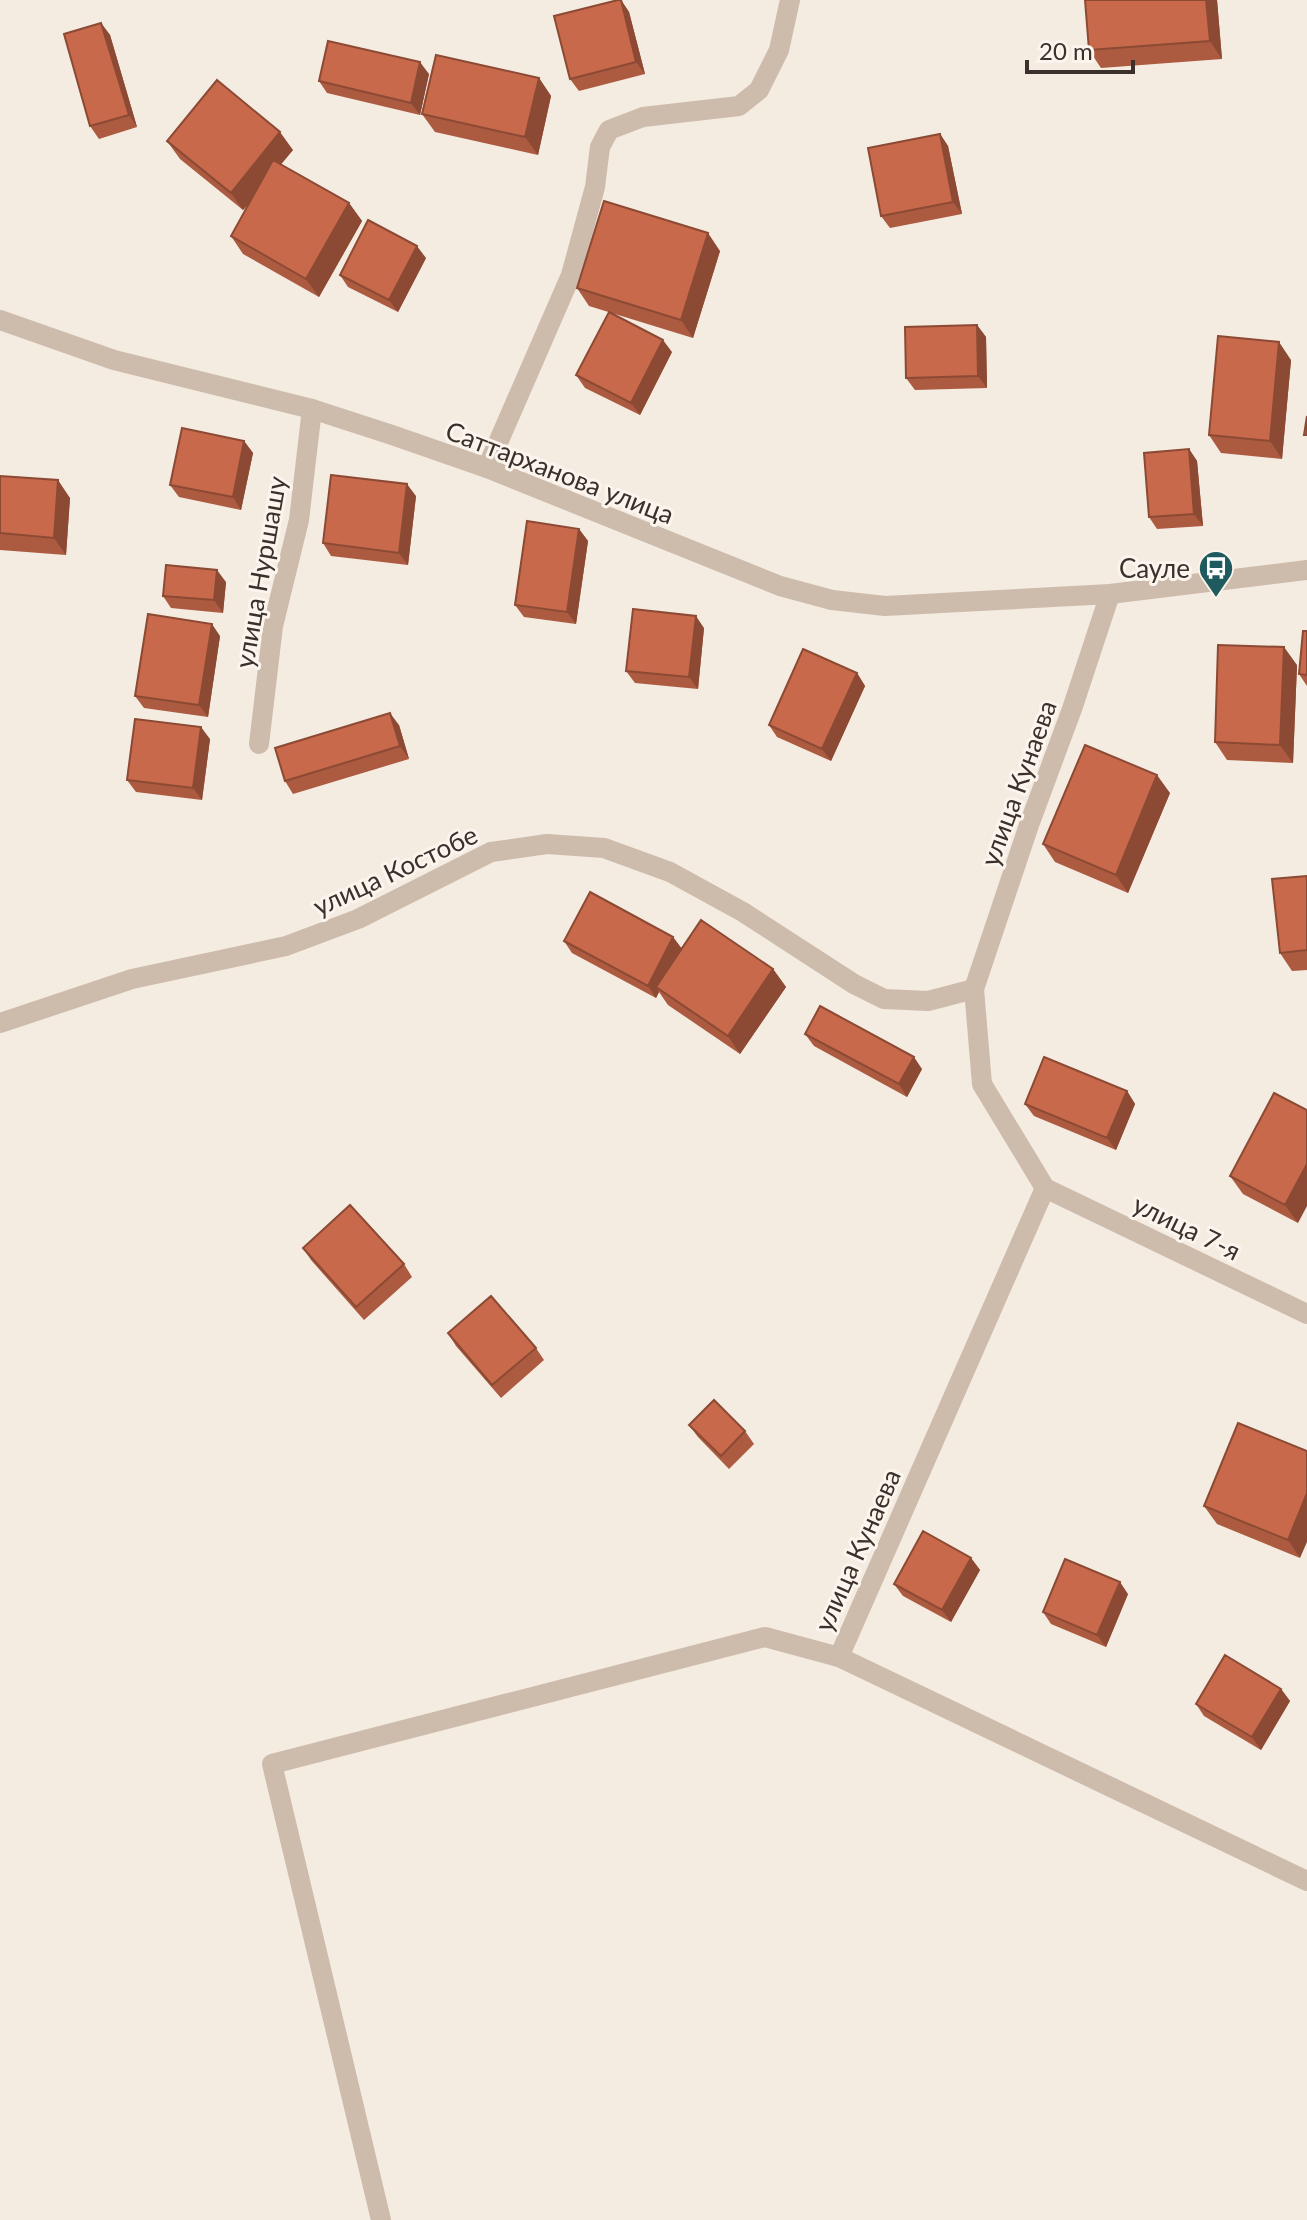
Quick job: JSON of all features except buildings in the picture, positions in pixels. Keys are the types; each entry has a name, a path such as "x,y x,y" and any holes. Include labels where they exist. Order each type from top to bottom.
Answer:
{"street":[{"path":"487,468 571,275 595,187 600,147 609,130 643,117 739,106 759,90 779,50 790,0"},
{"name":"Саттарханова улица","path":"0,320 114,360 312,409 487,468 780,586 832,600 885,606 1110,594 1307,570"},
{"name":"улица Нуршашу","path":"259,744 273,626 299,520 312,409"},
{"name":"улица Кунаева","path":"1110,594 974,989 982,1084 1045,1188 839,1657 1307,1881"},
{"name":"улица Костобе","path":"0,1023 132,979 286,946 358,919 491,852 547,844 604,848 670,872 743,912 854,984 884,999 928,1001 974,989"},
{"name":"улица 7-я","path":"1045,1188 1307,1314"},
{"path":"381,2220 272,1764 765,1637 839,1657"}],"place":[{"name":"Сауле","path":"1216,599"}]}
